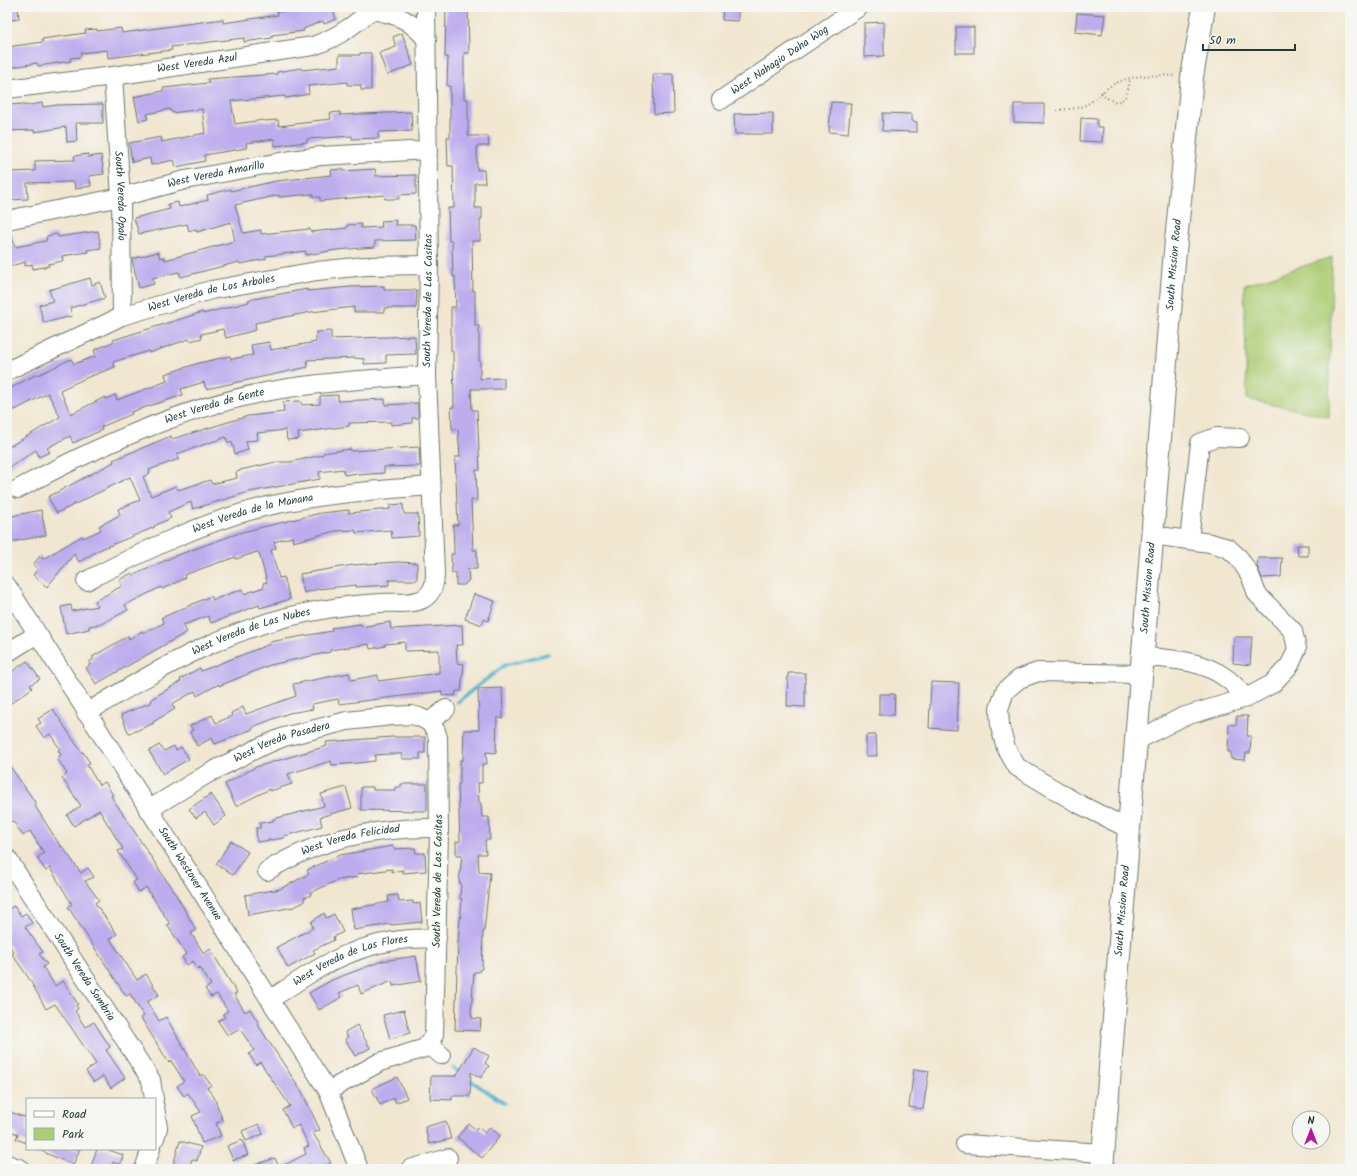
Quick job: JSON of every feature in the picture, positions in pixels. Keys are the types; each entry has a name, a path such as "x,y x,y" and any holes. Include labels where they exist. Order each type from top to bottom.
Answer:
{"main road":[{"name":"South Mission Road","path":"1103,1161 1174,262 1192,77 1204,7"}],"street":[{"name":"South Vereda de Las Casitas","path":"426,7 429,265 427,375 434,583 430,594"},
{"name":"West Nahagio Daha Wog","path":"721,100 859,7"},
{"path":"374,8 406,19 417,28 427,40"},
{"name":"West Vereda Azul","path":"7,89 113,76 313,46 332,39 351,28 374,8"},
{"name":"South Vereda Opalo","path":"113,76 121,197 122,316"},
{"name":"West Vereda Amarillo","path":"7,220 121,197 185,180 290,160 335,155 428,150"},
{"name":"West Vereda de Los Arboles","path":"7,371 122,316 211,290 269,278 317,271 365,266 429,265"},
{"name":"West Vereda de Gente","path":"18,490 101,447 142,429 215,406 264,393 339,381 427,375"},
{"path":"1189,540 1200,443 1216,437 1240,438"},
{"name":"West Vereda de la Manana","path":"86,581 153,546 209,525 267,506 326,495 431,486"},
{"path":"1136,741 1182,718 1246,698 1272,684 1290,665 1297,649 1293,631 1257,594 1250,575 1238,558 1228,548 1210,543 1152,535"},
{"name":"South Westover Avenue","path":"7,586 86,713 328,1090 359,1169"},
{"name":"West Vereda de Las Nubes","path":"86,713 161,668 206,645 245,630 280,619 326,609 379,603 414,602 423,599 430,594"},
{"path":"7,653 36,634"},
{"path":"1129,829 1077,803 1017,767 1006,748 1002,734 999,708 1005,691 1019,679 1038,672 1186,661 1208,667 1228,679 1246,698"},
{"path":"429,722 446,708"},
{"name":"West Vereda Pasadera","path":"148,810 209,772 284,737 346,721 391,716 412,715 429,722"},
{"name":"South Vereda de Las Casitas","path":"328,1090 380,1062 393,1057 433,1047 439,828 438,738 429,722"},
{"name":"West Vereda Felicidad","path":"267,871 290,856 318,845 349,836 379,830 439,828"},
{"name":"South Vereda Sombria","path":"7,858 151,1080 154,1098"},
{"name":"West Vereda de Las Flores","path":"270,1000 311,972 339,956 368,946 394,940 437,938"},
{"path":"156,1114 158,1128 156,1135"},
{"path":"965,1144 1103,1161"},
{"path":"144,1169 151,1150"},
{"path":"410,1169 448,1158"},
{"path":"7,1164 20,1169"}],"path":[{"path":"1057,110 1078,108 1091,102 1114,84 1130,79 1147,75 1192,77"},
{"path":"1102,92 1105,98 1111,101 1119,101 1124,98 1130,79"}],"green space":[{"path":"1332,257 1329,417 1247,399 1244,285"}],"building":[{"path":"7,7 18,7 19,19 7,21"},
{"path":"314,7 332,7 336,19 324,24 323,21 303,29 304,31 272,35 272,38 244,42 244,38 202,43 171,47 172,50 108,58 107,50 81,53 81,57 70,58 71,61 38,66 37,63 7,68 7,47 43,42 42,39 86,33 85,30 97,29 97,31 121,28 122,33 223,19 223,23 278,15 277,12"},
{"path":"446,7 468,7 469,53 464,53 464,99 468,99 468,136 488,136 489,146 477,146 477,170 484,170 485,183 475,183 475,208 482,208 482,219 480,219 480,241 472,241 473,291 475,291 475,326 479,326 480,379 504,378 504,389 471,389 472,410 477,410 480,470 476,470 477,500 471,500 473,550 477,550 477,569 468,569 469,580 464,585 456,585 456,573 452,573 451,554 454,554 453,525 458,525 455,457 460,457 458,429 452,429 451,407 454,407 453,351 451,351 451,307 456,307 452,241 449,241 448,208 454,208 453,166 448,166 447,137 450,137 450,86 447,86 448,57 445,57"},
{"path":"723,7 738,7 738,21 722,20"},
{"path":"1077,13 1105,15 1102,35 1075,32"},
{"path":"884,22 884,56 864,57 864,23"},
{"path":"956,27 974,27 974,53 956,53"},
{"path":"402,33 413,65 387,75 379,53 396,47 393,37"},
{"path":"360,53 371,53 371,90 361,90 361,85 347,85 347,82 308,86 309,94 286,98 285,96 231,101 235,124 264,120 278,120 279,126 331,119 330,113 340,112 340,115 411,112 412,131 378,132 379,138 352,139 352,136 307,139 307,142 275,146 274,139 246,143 247,148 204,155 205,161 176,167 174,160 151,165 150,158 132,162 129,143 161,137 162,142 205,133 202,109 172,113 170,109 147,114 148,119 139,121 134,97 163,91 163,88 209,83 207,79 277,74 277,72 301,68 302,70 339,66 339,55 360,55"},
{"path":"653,74 673,74 674,113 654,114"},
{"path":"831,102 851,103 848,134 829,132"},
{"path":"42,103 43,107 57,105 103,104 103,123 76,123 77,141 67,142 66,127 34,132 34,130 7,131 7,105 24,104 24,106"},
{"path":"1014,104 1044,104 1044,123 1014,122"},
{"path":"773,113 773,134 735,134 734,114"},
{"path":"883,113 912,114 912,121 917,122 917,132 882,131"},
{"path":"1081,118 1097,119 1097,127 1103,127 1102,142 1080,141"},
{"path":"88,154 88,157 101,155 104,174 89,176 91,186 75,189 74,182 27,183 28,199 10,200 9,190 7,190 7,172 35,171 35,161 75,160 74,156"},
{"path":"343,169 343,171 375,169 376,176 416,175 416,194 399,195 399,199 385,199 384,195 320,201 320,197 313,197 313,194 279,197 279,195 235,205 243,233 261,230 261,234 310,229 311,232 347,228 347,225 361,224 361,228 382,227 381,221 396,220 395,225 415,225 416,240 375,241 375,247 336,250 306,255 306,251 266,256 266,259 240,264 239,262 181,277 179,272 152,278 154,284 139,288 132,259 158,252 160,258 164,257 165,260 235,241 231,222 197,232 196,229 189,231 187,224 139,234 134,218 170,209 168,204 178,202 179,207 208,200 207,195 231,189 231,191 276,181 332,175 331,170"},
{"path":"7,230 10,230 15,247 46,241 47,236 57,234 58,237 98,231 101,248 87,250 88,252 62,256 63,261 48,264 49,266 33,269 32,264 25,266 25,262 7,267"},
{"path":"90,278 92,285 100,282 105,298 70,308 72,316 44,323 39,305 53,301 49,290"},
{"path":"384,286 384,290 417,290 416,308 384,308 384,312 354,312 354,307 311,312 255,323 256,330 226,338 223,329 201,334 202,338 190,341 189,339 149,353 149,351 113,362 115,367 60,390 71,414 105,397 106,399 115,395 117,400 167,381 165,374 199,363 230,356 231,359 253,355 251,345 269,342 271,350 316,342 316,332 331,331 331,339 415,336 416,354 386,355 386,363 364,364 364,359 354,358 307,360 308,367 206,389 204,382 181,389 183,395 131,412 132,414 101,427 102,430 73,443 70,436 47,448 50,452 39,457 36,450 7,469 7,448 60,417 48,393 7,414 7,390 37,374 38,375 71,359 74,364 96,356 94,350 113,342 113,340 203,312 203,314 249,302 248,300 307,289 307,291"},
{"path":"338,395 338,401 385,399 385,405 418,403 418,418 412,418 412,423 391,425 391,422 349,423 349,426 298,433 299,439 287,440 286,430 257,433 258,440 246,441 248,450 235,454 232,442 228,443 226,437 177,454 179,459 149,470 150,473 143,477 151,496 176,486 178,490 210,480 212,484 237,478 236,472 240,470 276,462 290,462 323,455 323,453 351,449 351,451 419,447 420,466 384,467 384,473 358,475 358,473 344,475 343,469 319,472 320,479 249,492 193,509 191,502 168,512 171,518 154,526 155,527 99,550 79,562 74,554 47,587 33,575 38,569 33,565 40,556 43,559 82,536 83,538 101,530 99,526 120,515 118,509 140,500 130,477 57,513 48,497 114,462 113,460 171,436 172,439 248,416 284,412 283,402 300,401 302,405 320,404 320,396"},
{"path":"403,504 404,514 418,514 419,536 392,538 391,530 356,533 355,530 335,531 293,542 292,537 274,542 276,548 271,550 279,578 284,577 290,599 260,608 259,605 211,623 208,616 183,625 187,632 96,684 86,668 90,665 89,662 94,659 92,657 128,636 129,639 142,631 143,633 164,623 161,618 211,596 213,600 242,589 244,594 264,587 263,583 267,582 259,553 257,552 236,559 235,557 184,575 185,578 162,589 161,587 125,605 128,610 101,624 89,626 89,629 66,634 61,607 71,605 72,611 97,606 95,601 122,586 119,580 132,573 134,575 175,556 242,532 321,513 349,510 349,513 390,509 390,505"},
{"path":"41,510 46,535 11,542 10,538 7,538 7,517"},
{"path":"1297,545 1308,545 1308,556 1298,556"},
{"path":"1258,558 1282,558 1281,577 1262,578 1257,566"},
{"path":"397,562 417,563 417,580 389,580 389,585 356,587 356,585 318,589 304,593 300,574 353,565"},
{"path":"474,594 495,601 488,621 484,619 482,625 465,619"},
{"path":"390,622 391,629 462,625 463,645 456,645 457,663 464,664 461,691 456,691 455,696 442,695 442,691 339,704 338,699 312,704 313,709 289,713 252,727 253,729 215,744 212,738 197,746 190,732 193,730 190,726 212,715 216,723 232,716 231,713 243,707 246,714 296,696 293,684 349,673 351,680 378,675 378,681 439,673 439,650 405,651 405,642 385,644 385,646 370,649 369,644 330,650 330,652 270,665 219,686 219,684 197,696 195,691 172,704 175,709 153,722 154,723 129,734 121,715 152,702 150,700 181,681 180,679 200,668 201,671 270,644 269,642 332,631 331,628 361,624 361,627"},
{"path":"1234,637 1252,637 1250,665 1233,663"},
{"path":"27,661 40,679 30,685 32,688 7,706 7,675"},
{"path":"788,673 805,673 805,707 787,706"},
{"path":"931,682 959,683 957,730 929,728"},
{"path":"502,688 503,718 497,718 496,753 486,752 487,764 482,764 482,783 478,783 479,803 481,803 482,817 489,817 490,840 485,840 486,854 478,854 479,872 490,873 483,932 482,969 480,969 479,972 474,972 471,1013 472,1018 481,1019 480,1031 455,1030 458,942 462,899 460,899 461,883 459,883 462,855 456,855 456,842 460,841 458,784 460,784 460,760 463,760 464,730 479,730 478,689"},
{"path":"879,694 895,694 894,715 879,715"},
{"path":"53,709 90,763 87,765 99,785 105,782 113,795 111,796 178,898 196,930 191,933 204,954 210,949 237,993 234,994 245,1012 250,1009 259,1024 258,1025 302,1092 320,1130 313,1133 331,1163 318,1169 312,1169 310,1164 301,1169 249,1169 249,1167 275,1158 279,1168 306,1154 304,1148 309,1146 299,1125 292,1128 283,1110 290,1106 260,1062 256,1065 249,1054 254,1050 240,1029 228,1036 218,1021 225,1017 223,1014 228,1011 217,994 211,997 205,989 211,985 200,967 198,969 193,961 187,965 182,957 187,954 167,925 170,924 146,887 139,892 133,882 137,880 118,851 123,849 99,810 74,826 67,815 81,806 62,778 67,774 57,758 61,755 58,750 60,749 50,734 44,738 36,726 41,723 38,719"},
{"path":"1237,716 1248,716 1247,736 1251,736 1250,753 1246,753 1245,760 1231,759 1231,752 1228,752 1229,724 1236,725"},
{"path":"866,735 876,735 877,756 866,756"},
{"path":"392,737 425,737 425,753 420,753 420,759 402,759 402,754 389,754 375,755 375,761 332,765 331,761 288,774 292,784 270,791 270,789 236,806 225,784 256,767 327,746 326,742"},
{"path":"159,745 164,751 174,746 176,750 181,747 189,759 163,774 149,751"},
{"path":"7,762 37,805 35,806 61,847 62,846 81,873 88,868 94,877 85,881 99,900 95,903 117,934 110,939 137,980 146,974 159,995 147,1002 159,1021 166,1017 200,1076 203,1074 211,1085 207,1088 214,1097 223,1121 216,1123 221,1136 202,1143 192,1116 201,1112 188,1093 184,1096 177,1086 184,1081 171,1061 169,1063 141,1018 144,1016 130,994 126,996 68,907 72,904 50,868 46,871 37,858 44,853 30,831 23,836 13,821 11,822 7,816"},
{"path":"401,784 427,784 427,811 361,810 361,787 373,787 373,790 395,790 395,787 401,787"},
{"path":"346,787 352,808 320,817 322,826 284,836 284,838 257,842 256,828 260,828 260,823 273,821 273,819 324,806 321,794"},
{"path":"211,794 226,816 214,825 205,812 196,818 189,809"},
{"path":"231,841 248,852 233,875 216,864"},
{"path":"393,846 394,849 415,848 416,853 425,853 426,871 403,873 403,870 392,872 392,869 357,874 358,877 338,880 310,893 311,895 304,898 304,902 294,907 248,915 245,895 280,889 309,874 307,870 340,855"},
{"path":"398,895 399,902 413,901 413,904 420,903 422,922 391,924 354,930 351,909 389,902 388,896"},
{"path":"14,906 21,916 26,913 32,923 25,927 43,952 39,954 47,964 43,967 55,986 63,981 78,1004 76,1005 78,1009 75,1011 85,1027 94,1022 110,1047 106,1050 125,1078 111,1088 103,1076 94,1082 86,1071 96,1064 55,1004 46,1009 30,980 12,954 14,953 7,942 7,910"},
{"path":"324,913 326,918 334,914 343,932 333,937 334,940 313,950 315,953 288,968 277,947 313,928 311,922"},
{"path":"416,956 421,981 393,986 392,981 361,994 358,985 339,993 342,997 319,1010 309,993 332,980 382,961"},
{"path":"404,1010 410,1033 390,1039 383,1015"},
{"path":"357,1025 370,1048 355,1056 345,1039 348,1037 345,1032"},
{"path":"474,1047 489,1056 485,1063 489,1066 481,1078 471,1072 470,1096 452,1096 452,1100 430,1099 431,1076 456,1076"},
{"path":"914,1069 929,1071 923,1109 909,1107"},
{"path":"397,1077 407,1098 396,1103 394,1098 380,1105 372,1089"},
{"path":"7,1111 24,1117 26,1115 26,1143 16,1139 18,1134 7,1130"},
{"path":"446,1121 451,1139 429,1144 425,1127"},
{"path":"259,1124 263,1134 246,1141 242,1131"},
{"path":"469,1124 476,1130 478,1127 485,1133 490,1127 500,1136 482,1158 457,1137"},
{"path":"242,1140 248,1155 233,1160 227,1146"},
{"path":"180,1141 201,1147 197,1161 192,1159 189,1169 173,1165"},
{"path":"39,1150 80,1150 73,1165"},
{"path":"97,1150 109,1150 123,1155 120,1165 113,1162 110,1169 90,1169"}],"waterway":[{"path":"457,702 505,665 548,654"},
{"path":"453,1068 462,1074"},
{"path":"467,1078 504,1103"}]}
